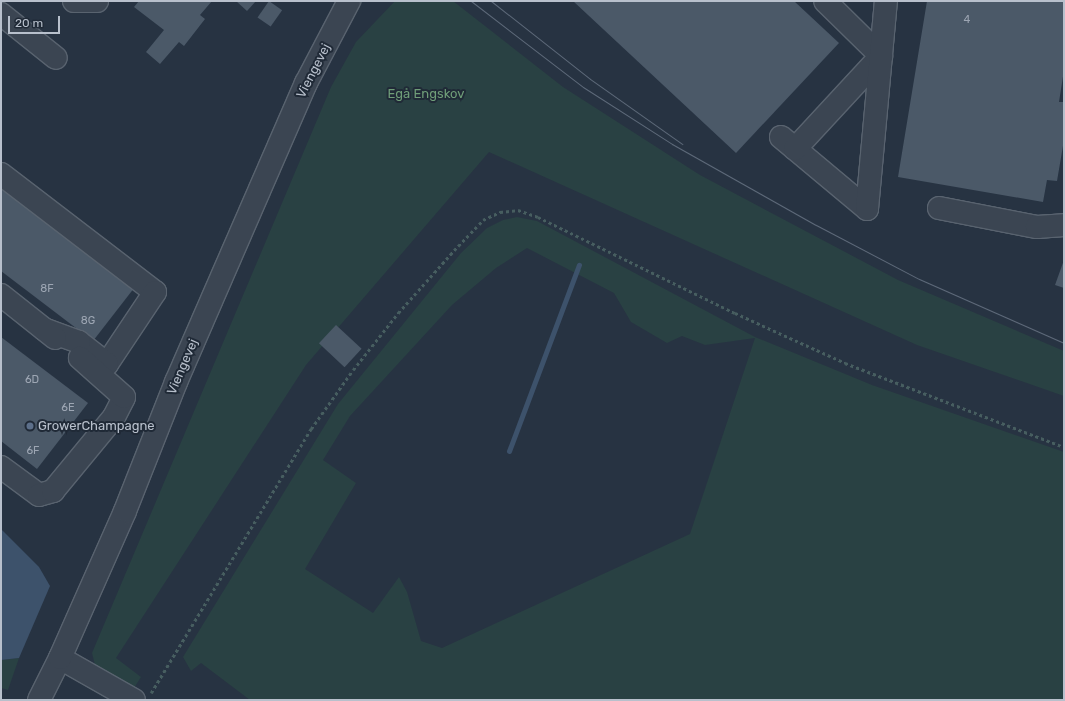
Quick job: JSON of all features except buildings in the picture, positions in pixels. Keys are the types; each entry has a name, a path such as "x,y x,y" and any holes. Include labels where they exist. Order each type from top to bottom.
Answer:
{"street":[{"path":"74,1 97,1"},
{"name":"Viengevej","path":"39,700 60,658 306,83 349,1"},
{"name":"Viengevej","path":"332,36 365,1"},
{"path":"881,56 788,143 867,209 881,56 886,1"},
{"path":"830,3 881,56"},
{"path":"1,14 56,58"},
{"path":"1,174 155,292 107,364 79,342 44,329"},
{"path":"939,208 1037,227 1064,225"},
{"path":"1,295 44,329 124,397 114,417 53,491 39,495 1,466"},
{"path":"60,658 142,697"}],"path":[{"path":"142,697 176,652 311,429 353,370 398,313 458,246 483,220 500,212 518,210 538,217 735,314 845,363 1064,447"}],"green space":[{"name":"Egå Engskov","path":"395,1 453,1 563,87 700,175 898,280 1064,351 1064,396 917,345 489,152 306,365 116,658 141,677 134,688 95,665 92,653 331,87 356,42"},
{"path":"517,217 537,221 755,337 872,385 1064,452 1064,700 250,700 201,663 191,671 183,657 338,404 461,253 487,228 503,220","holes":["527,248 614,293 631,322 667,343 682,336 705,345 755,338 690,534 442,648 421,641 407,592 399,577 373,613 305,569 356,483 323,460 350,416 452,305 496,268"]},
{"path":"19,658 8,690 1,688 1,660"}],"water":[{"path":"1,529 39,567 50,586 19,658 1,660"}],"waterway":[{"path":"509,451 579,265"}],"tram line":[{"path":"471,1 583,87 672,144 816,225 919,279 1064,343"},
{"path":"491,1 590,79 682,144"}],"place":[{"name":"GrowerChampagne","path":"30,426"}]}
